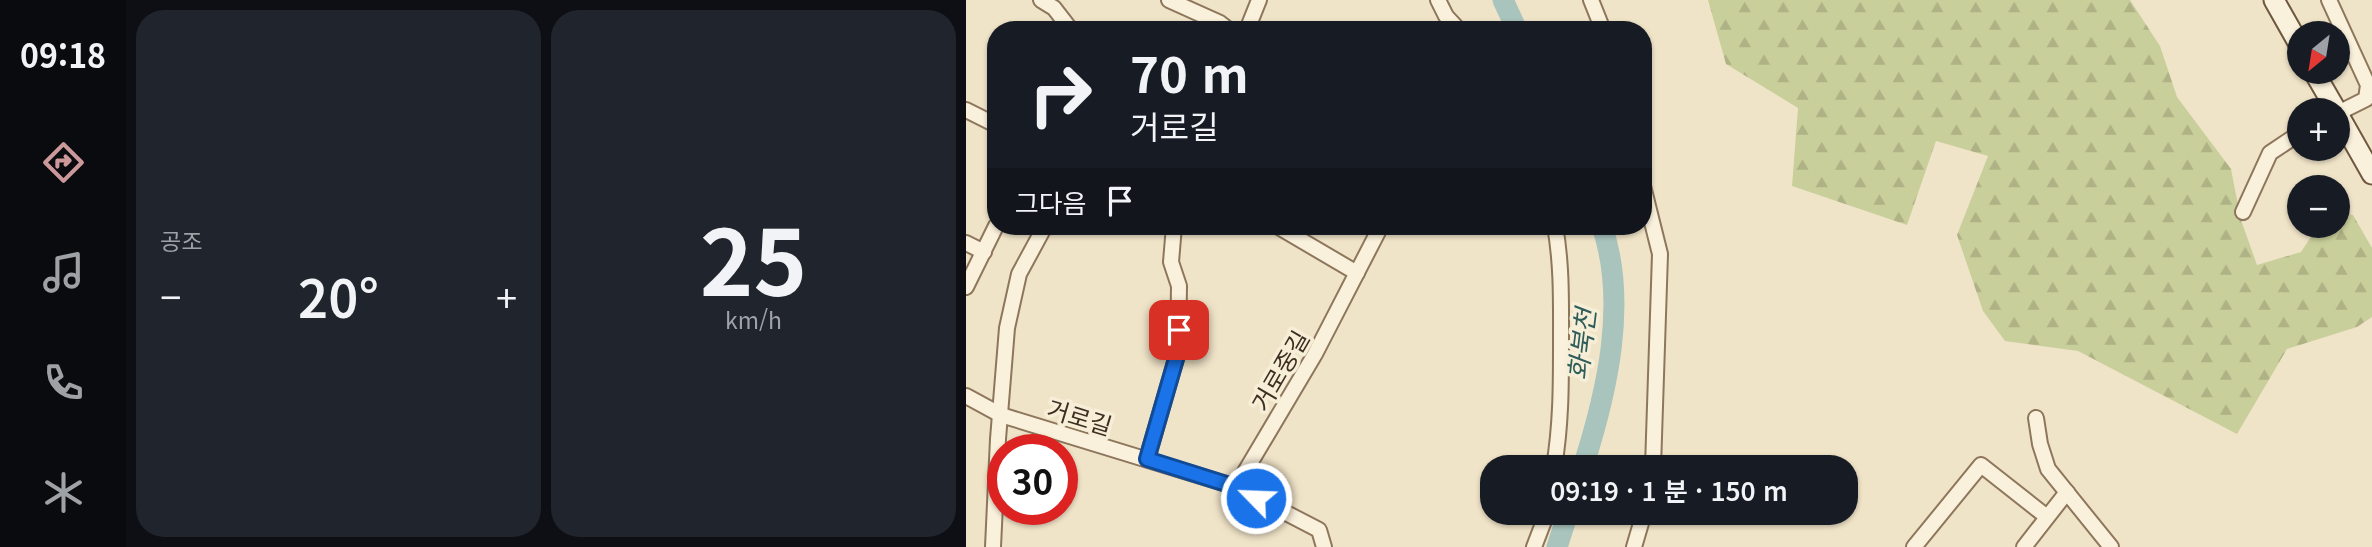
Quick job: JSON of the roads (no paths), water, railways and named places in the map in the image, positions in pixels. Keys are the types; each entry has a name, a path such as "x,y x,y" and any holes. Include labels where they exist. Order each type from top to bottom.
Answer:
{"main road":[{"path":"2274,0 2287,23"},
{"path":"2350,135 2372,174"}],"street":[{"path":"1041,0 1054,8 1064,21"},
{"path":"1169,0 1216,21"},
{"path":"1251,21 1259,0"},
{"path":"1438,0 1451,21"},
{"path":"1591,0 1599,21"},
{"path":"2329,0 2368,85 2366,99 2350,106"},
{"path":"966,110 987,120"},
{"path":"2243,212 2270,153 2287,142"},
{"path":"1652,222 1660,254 1653,455"},
{"path":"966,287 992,235"},
{"path":"993,547 1007,328 1019,274 1040,235"},
{"path":"1147,459 1178,352 1179,286 1171,262 1173,235"},
{"path":"1292,235 1357,273"},
{"name":"거로중길","path":"1236,487 1315,354 1376,235"},
{"path":"1556,455 1561,426 1561,260 1557,235"},
{"path":"966,243 984,252"},
{"name":"거로길","path":"966,396 1001,415 1236,487 1319,530 1324,547"},
{"path":"2036,418 2048,469 2111,547"},
{"path":"1914,547 1981,465 2048,517"},
{"path":"2024,547 2067,492"},
{"path":"1534,547 1542,525"},
{"path":"1634,547 1640,525"}],"waterway":[{"name":"화북천","path":"1503,0 1513,21"},
{"name":"화북천","path":"1587,455 1600,409 1614,316 1610,255 1604,235"},
{"name":"화북천","path":"1557,547 1564,525"}]}
